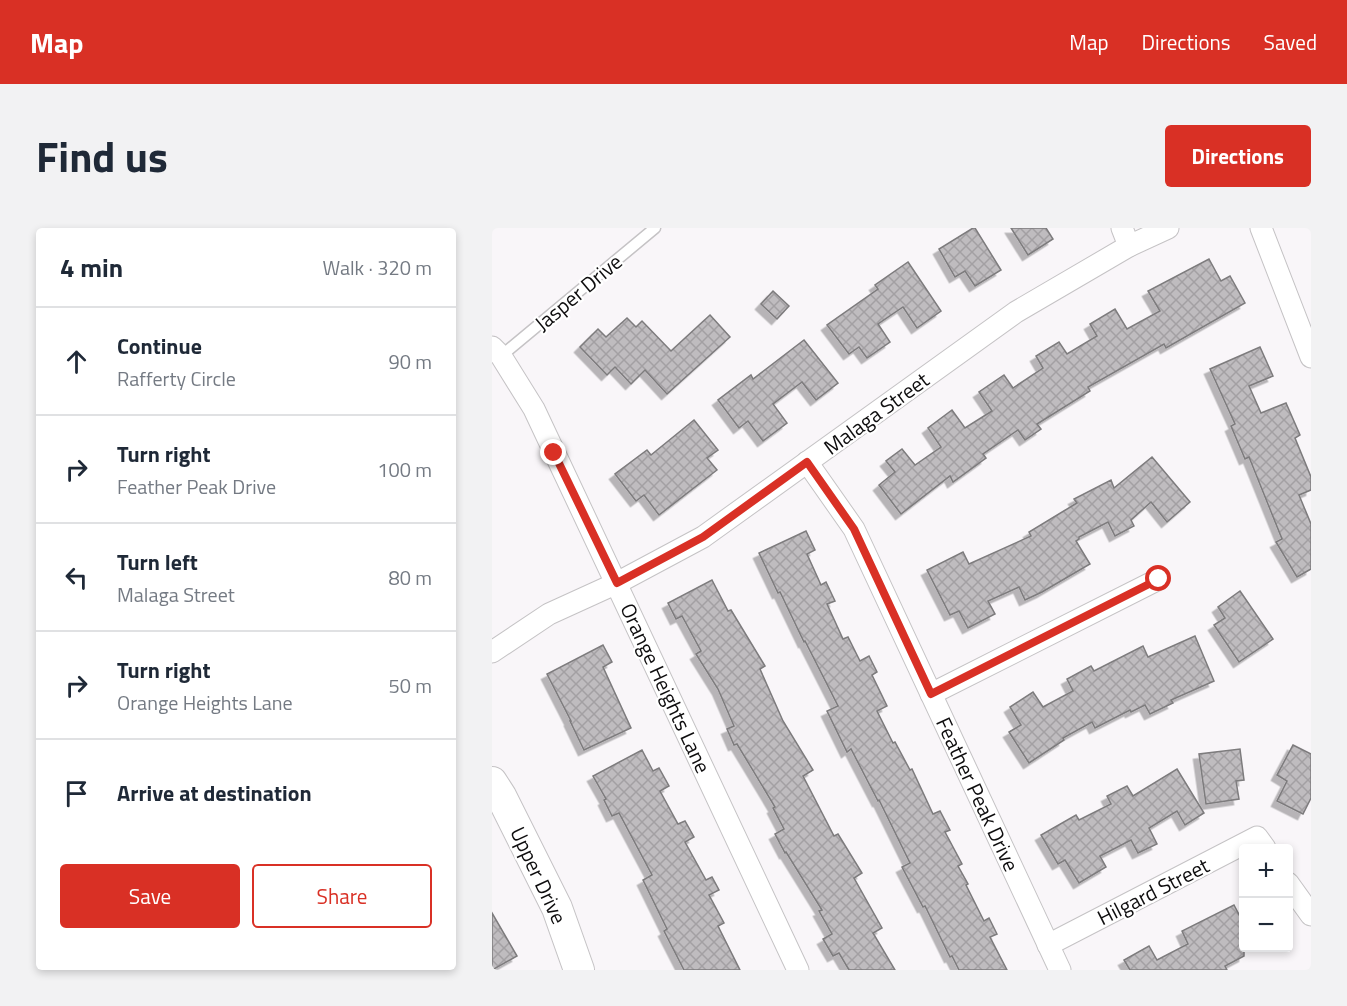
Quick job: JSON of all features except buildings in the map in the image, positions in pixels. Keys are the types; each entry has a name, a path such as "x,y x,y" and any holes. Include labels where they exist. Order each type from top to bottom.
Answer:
{"main road":[{"name":"Upper Drive","path":"492,783 501,796 557,908 579,970"}],"street":[{"name":"Malaga Street","path":"492,652 549,614 617,583 703,537 1016,312 1125,237 1168,228"},
{"path":"1261,228 1311,357"},
{"name":"Orange Heights Lane","path":"496,351 534,409 798,970"},
{"name":"Feather Peak Drive","path":"807,462 854,529 1060,970"},
{"path":"931,694 1159,579"},
{"name":"Hilgard Street","path":"1048,945 1261,843"},
{"path":"1293,890 1311,915"}],"lane":[{"name":"Jasper Drive","path":"496,351 655,228"}],"route":[{"path":"554,453 617,583 703,537 807,462 854,529 931,694 1159,579"}]}
